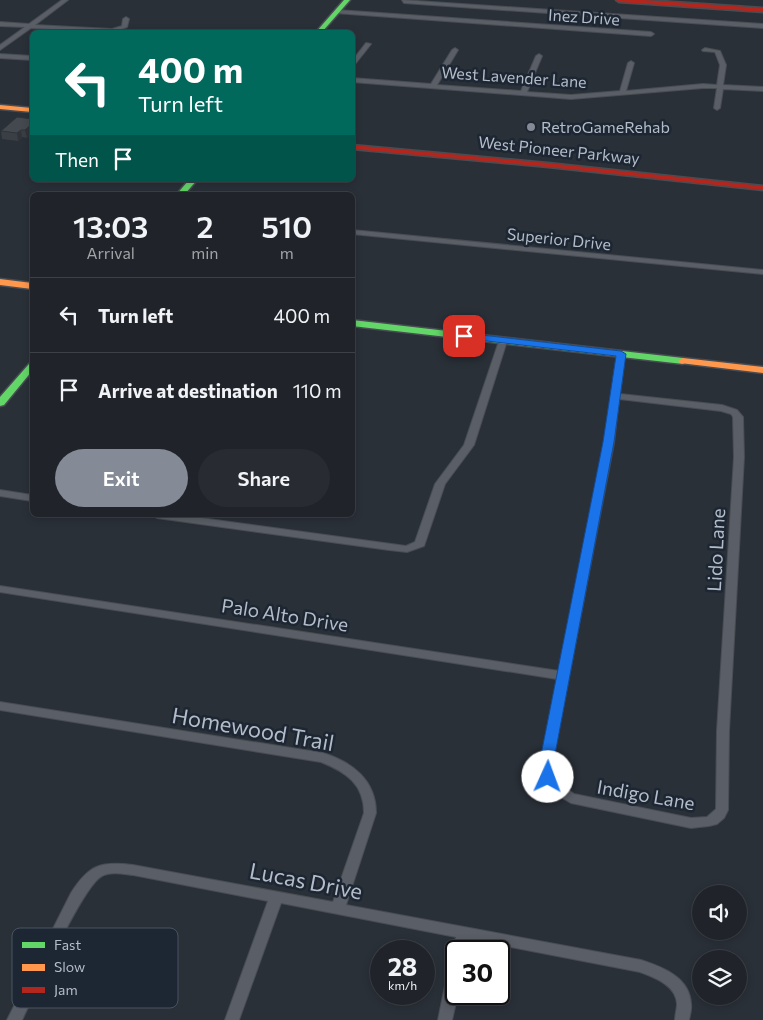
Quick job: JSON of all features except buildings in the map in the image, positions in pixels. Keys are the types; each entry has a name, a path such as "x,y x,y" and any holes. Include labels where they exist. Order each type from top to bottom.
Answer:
{"main road":[{"path":"321,30 347,0"},
{"path":"619,0 701,3 763,10"},
{"path":"0,107 30,110"},
{"path":"0,114 30,117"},
{"name":"West Pioneer Parkway","path":"355,140 763,188"},
{"name":"West Pioneer Parkway","path":"355,147 453,152 763,180"},
{"path":"183,192 191,182"},
{"path":"0,282 30,286"},
{"path":"355,323 763,370"},
{"path":"0,403 30,368"}],"street":[{"path":"0,48 65,0"},
{"path":"511,21 522,0"},
{"path":"404,1 763,26"},
{"name":"Inez Drive","path":"337,12 651,34"},
{"path":"115,30 124,26 126,19"},
{"path":"0,24 96,30"},
{"path":"355,62 368,44"},
{"path":"433,86 455,50"},
{"path":"705,50 717,51 720,55 722,65 717,108"},
{"path":"0,56 30,58"},
{"path":"523,94 539,56"},
{"path":"622,94 631,63"},
{"name":"West Lavender Lane","path":"355,80 571,97 689,87 720,86 763,89"},
{"name":"Superior Drive","path":"355,232 763,272"},
{"path":"172,517 407,549 420,544 440,484 469,445 503,340"},
{"name":"Indigo Lane","path":"621,354 608,442 546,765 548,777 558,790 571,798 691,823 710,822 718,818 722,810"},
{"name":"Lido Lane","path":"615,396 722,408 734,412 738,417 739,457 723,731 722,810"},
{"path":"0,494 30,498"},
{"name":"Palo Alto Drive","path":"0,589 564,676"},
{"name":"Homewood Trail","path":"0,706 323,758 343,766 359,779 368,794 370,813 338,908"},
{"name":"Lucas Drive","path":"60,928 76,897 89,877 109,867 132,870 641,966 674,981 684,1003 682,1020"},
{"path":"232,1020 276,897"},
{"path":"462,940 464,932"},
{"path":"444,1020 447,1005"},
{"name":"Lucas Drive","path":"14,1020 20,1008"}],"traffic: fast":[{"path":"321,30 347,0"},
{"path":"183,192 191,182"},
{"path":"355,323 683,361"},
{"path":"0,403 30,368"}],"traffic: slow":[{"path":"0,107 30,110"},
{"path":"0,282 30,286"},
{"path":"683,361 763,370"}],"traffic: jam":[{"path":"619,0 763,10"},
{"path":"355,147 548,165 763,188"}],"place":[{"name":"RetroGameRehab","path":"531,127"}],"route":[{"path":"464,336 621,354 608,442 546,765 548,777"}]}
